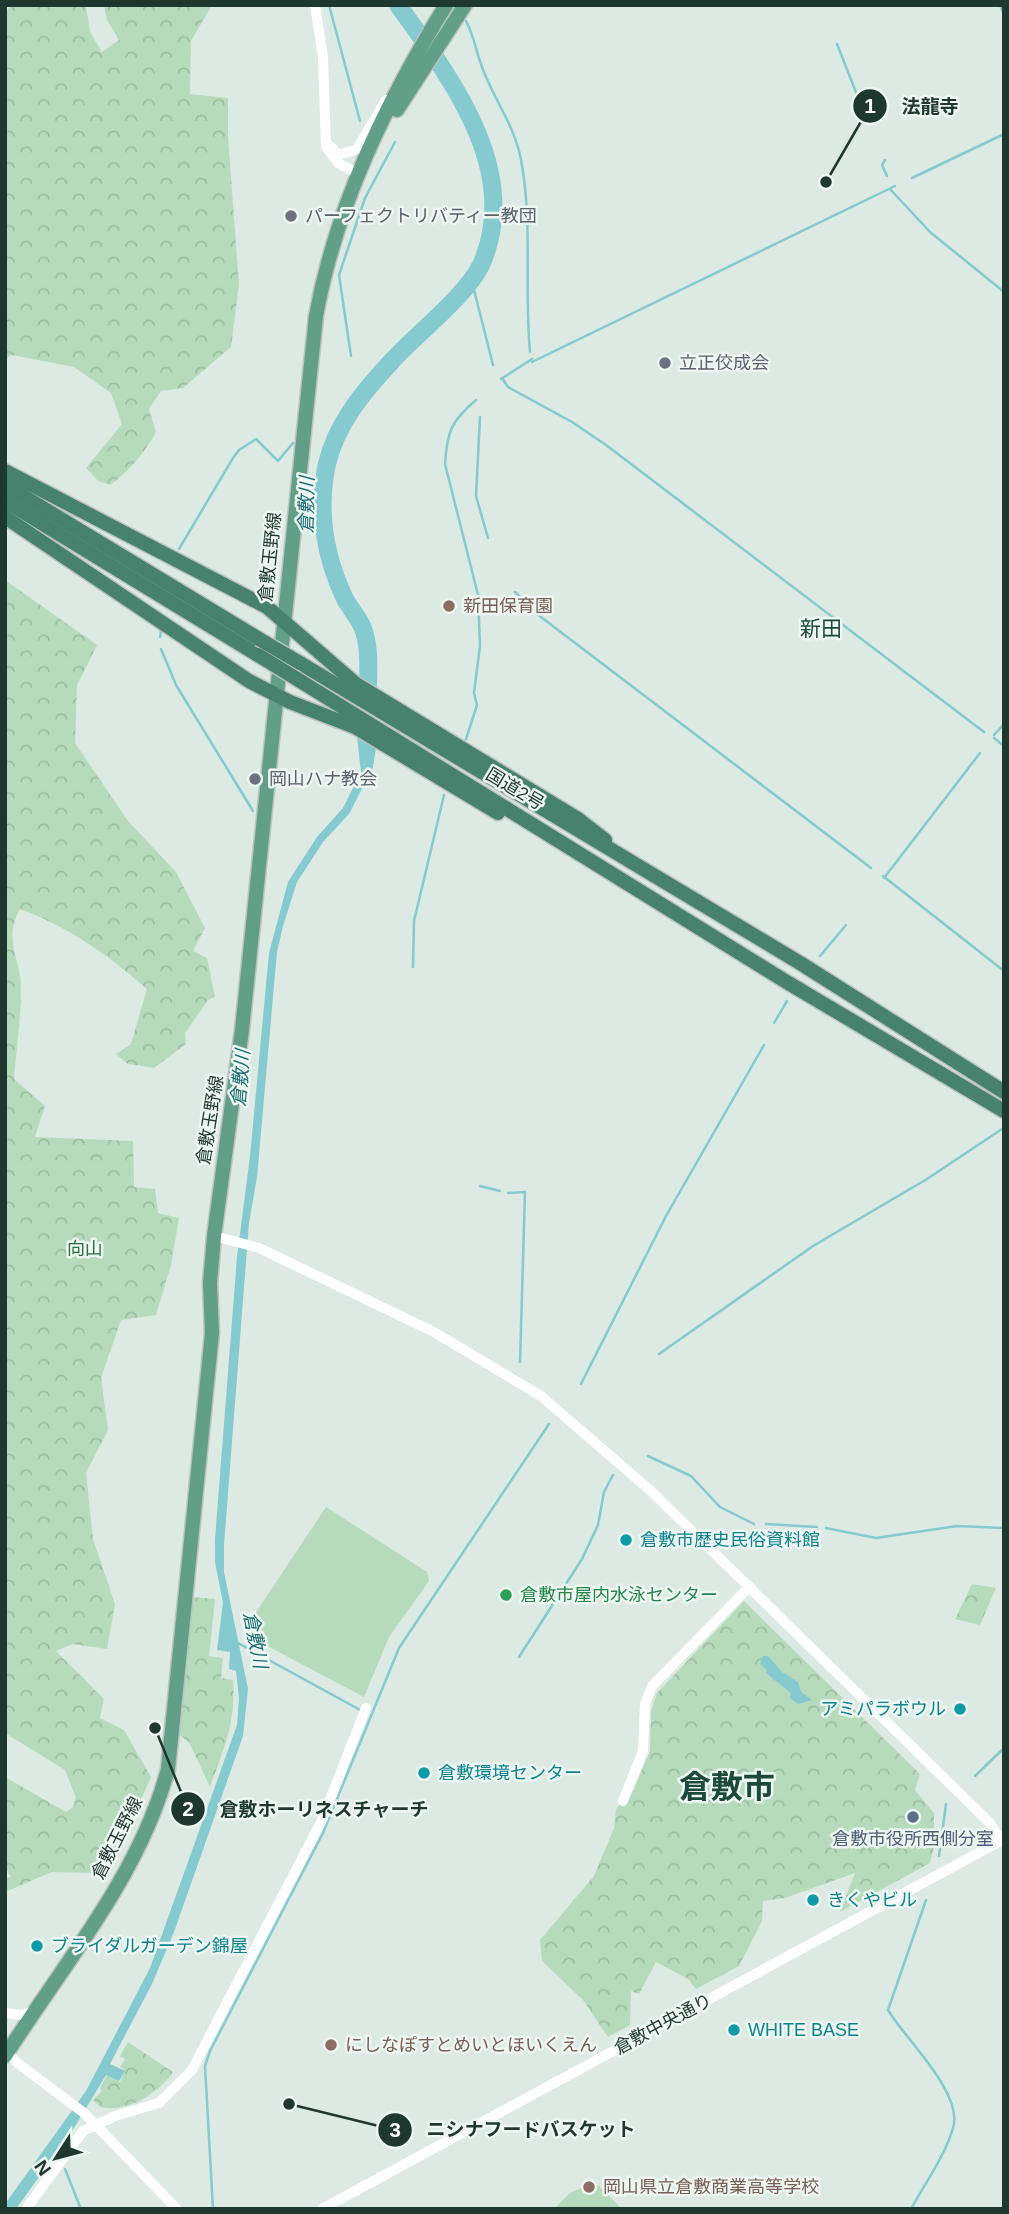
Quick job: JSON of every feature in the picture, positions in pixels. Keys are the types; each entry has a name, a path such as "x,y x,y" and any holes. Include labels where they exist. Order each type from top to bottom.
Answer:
{"highway":[{"path":"5,471 267,607 283,619 356,691"},
{"path":"5,485 300,663 356,691 578,819 626,862 800,963 1004,1092"},
{"path":"5,501 298,679 380,736 594,868 625,879 785,981 1004,1111"},
{"path":"5,517 178,635 275,695 355,720"}],"main road":[{"name":"倉敷玉野線","path":"6,2053 139,1845 155,1812 167,1769 212,1333 211,1283 221,1237 316,316 334,239 359,174 446,5"},
{"name":"倉敷玉野線","path":"416,66 446,34 464,5"}],"street":[{"path":"315,5 323,57 325,138 329,154 359,174"},
{"path":"325,138 340,155 357,149 416,66"},
{"path":"221,1237 259,1248 434,1332 526,1385 579,1425 629,1469 750,1587 990,1823 1002,1840"},
{"path":"623,1801 643,1751 645,1704 652,1686 750,1587"},
{"path":"26,2209 79,2136 94,2123 159,2104 192,2070 322,1820 365,1712"},
{"name":"倉敷中央通り","path":"322,2209 1002,1840"},
{"path":"5,2013 22,2015 34,2011"},
{"path":"6,2053 84,2113 177,2209"}],"green space":[{"path":"11,5 86,5 90,32 102,52 119,40 107,20 104,5 212,5 191,41 190,94 228,98 228,136 239,285 231,347 183,388 161,391 149,409 156,432 136,461 110,485 98,481 86,468 122,424 111,393 74,367 12,355 5,359 5,14"},
{"name":"向山","path":"5,580 97,645 77,685 75,743 128,821 176,872 205,928 193,951 207,958 215,997 208,1000 185,1033 186,1044 154,1068 128,1064 116,1054 131,1044 147,989 103,953 55,924 20,909 15,920 13,941 21,990 14,1079 45,1106 35,1137 133,1141 134,1187 155,1189 158,1213 179,1218 171,1265 156,1315 121,1320 101,1378 108,1430 86,1473 93,1539 115,1604 107,1649 73,1644 56,1651 104,1699 100,1718 124,1730 151,1777 127,1831 95,1873 52,1872 5,1892 5,1878 11,1877 5,1867 5,1777 66,1812 73,1807 76,1798 65,1770 5,1733"},
{"path":"326,1507 427,1572 429,1581 389,1637 364,1697 252,1638 249,1623"},
{"path":"972,1584 996,1588 980,1625 955,1619"},
{"path":"192,1597 215,1599 209,1656 223,1658 221,1678 233,1680 231,1722 210,1787 189,1742 178,1734"},
{"path":"744,1601 920,1774 915,1790 934,1813 934,1846 930,1863 840,1912 855,1873 785,1898 763,1901 762,1921 739,1966 696,1989 688,1979 656,1962 639,1994 631,1991 630,2025 608,2037 583,2000 542,1961 540,1940 594,1876 614,1828 616,1809 634,1789 650,1751 651,1711 657,1693"},
{"path":"128,2042 173,2072 151,2094 131,2105 100,2107 93,2100 102,2091 100,2088 107,2075 120,2082 125,2071 120,2067 125,2059 120,2056"},
{"path":"587,2185 598,2185 622,2209 554,2209 570,2193"}],"water":[{"path":"357,737 376,748 373,767 349,814 323,842 297,882 277,952 257,1177 249,1223 224,1545 224,1572 248,1689 243,1736 174,1932 152,1984 110,2064 125,2071 119,2081 106,2075 74,2128 16,2209 5,2209 5,2204 86,2091 150,1968 237,1725 239,1698 236,1671 229,1669 230,1652 217,1650 223,1603 215,1562 215,1539 237,1257 250,1156 269,953 288,882 317,837 343,808 361,772"},
{"path":"763,1656 768,1656 782,1672 798,1682 801,1692 812,1700 798,1704 790,1698 791,1693 766,1673 767,1670 760,1664"}],"waterway":[{"path":"329,5 360,121"},
{"name":"倉敷川","path":"368,705 368,655 365,635 338,583 325,533 323,499 327,464 337,435 361,396 474,277 481,265 492,230 493,195 487,160 475,127 439,63 398,5"},
{"path":"1000,5 1004,15"},
{"path":"466,21 487,79 514,135 521,160 527,208 530,352"},
{"path":"837,44 861,105"},
{"path":"912,178 1004,134"},
{"path":"351,356 339,275 365,198 395,142"},
{"path":"885,160 882,165 887,176"},
{"path":"532,362 895,186"},
{"path":"890,189 930,232 1004,292"},
{"path":"471,278 493,365"},
{"path":"501,379 532,359"},
{"path":"502,378 508,387 572,422 606,445 984,732"},
{"path":"466,739 477,705 474,693 480,646 478,595 445,464 452,428 461,414 476,400"},
{"path":"480,417 476,496 488,538"},
{"path":"179,549 239,450 256,439 278,461 293,443"},
{"path":"515,592 537,614 871,868"},
{"path":"160,637 161,631"},
{"path":"161,649 176,685 253,811"},
{"path":"994,735 1004,724"},
{"path":"994,738 1004,746"},
{"path":"884,878 980,753"},
{"path":"413,967 414,921 444,795"},
{"path":"883,876 1004,971"},
{"path":"820,956 846,925"},
{"path":"774,1023 787,1001"},
{"path":"581,1384 666,1216 764,1045"},
{"path":"659,1354 813,1246 927,1179 1002,1129"},
{"path":"480,1186 500,1191"},
{"path":"508,1193 525,1192 520,1362"},
{"path":"213,2209 205,2066 210,2051 323,1833 399,1648 549,1424"},
{"path":"648,1456 691,1476 720,1507 754,1524"},
{"path":"519,1657 582,1559 598,1525 604,1492 613,1475"},
{"path":"766,1524 817,1527"},
{"path":"826,1528 876,1538 957,1526 1004,1528"},
{"path":"236,1642 362,1711"},
{"path":"975,1776 1004,1748"},
{"path":"939,1856 946,1804"},
{"path":"911,2209 945,2149 953,2128 954,2114 942,2083 888,2010 926,1900"},
{"path":"65,2169 81,2209"}],"place":[{"name":"法龍寺","path":"826,182"},
{"name":"パーフェクトリバティー教団","path":"291,216"},
{"name":"立正佼成会","path":"665,363"},
{"name":"新田保育園","path":"449,606"},
{"name":"岡山ハナ教会","path":"255,779"},
{"name":"倉敷市歴史民俗資料館","path":"626,1540"},
{"name":"倉敷市屋内水泳センター","path":"506,1595"},
{"name":"アミパラボウル","path":"960,1709"},
{"name":"倉敷ホーリネスチャーチ","path":"155,1728"},
{"name":"倉敷環境センター","path":"424,1773"},
{"name":"倉敷市役所西側分室","path":"913,1817"},
{"name":"きくやビル","path":"813,1900"},
{"name":"ブライダルガーデン錦屋","path":"37,1946"},
{"name":"WHITE BASE","path":"734,2030"},
{"name":"にしなぽすとめいとほいくえん","path":"331,2045"},
{"name":"ニシナフードバスケット","path":"289,2104"},
{"name":"岡山県立倉敷商業高等学校","path":"589,2187"}],"district":[{"name":"新田","path":"821,629"},
{"name":"倉敷市","path":"727,1787"}]}
